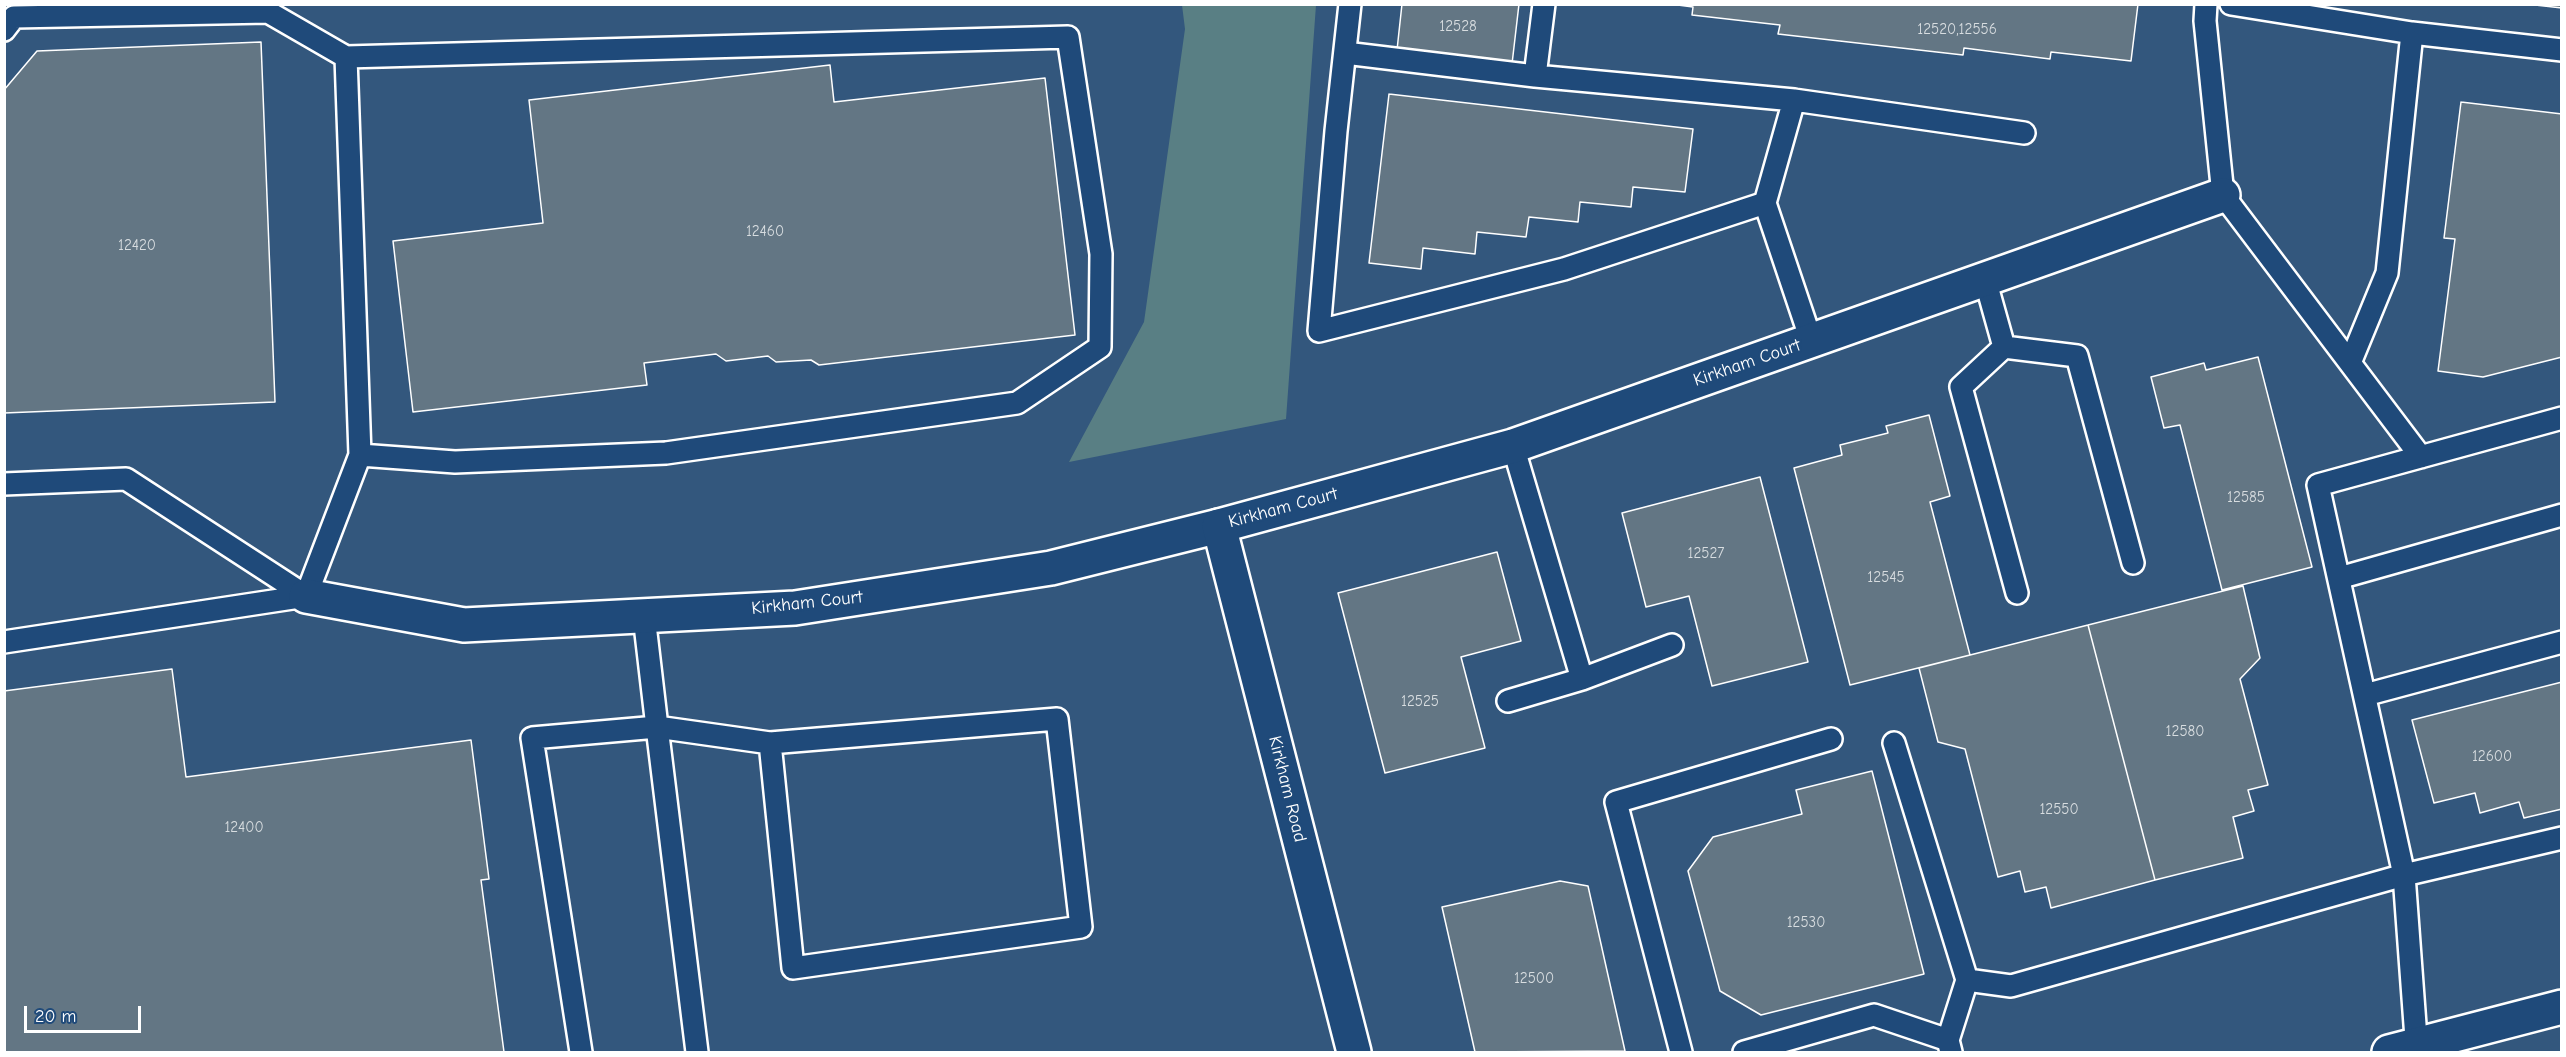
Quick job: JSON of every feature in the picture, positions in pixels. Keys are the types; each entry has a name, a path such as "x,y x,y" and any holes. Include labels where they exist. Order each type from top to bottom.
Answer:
{"street":[{"name":"Kirkham Court","path":"306,596 464,625 795,608 1052,568 1219,526 1513,446 2223,195"},
{"name":"Kirkham Road","path":"1219,526 1354,1053"},
{"path":"2407,1050 2562,1007"}],"lane":[{"path":"1350,4 1319,331 1564,269 1765,203"},
{"path":"1535,76 1544,4"},
{"path":"2206,4 2205,21 2223,195 2421,456"},
{"path":"2231,4 2412,33 2562,50"},
{"path":"4,30 14,17 268,12 346,57 1068,37 1101,254 1100,347 1017,403 666,453 455,462 360,454"},
{"path":"2350,363 2387,273 2412,33"},
{"path":"1345,53 1535,76 1794,100 2024,133"},
{"path":"306,596 360,454 346,57"},
{"path":"1794,100 1765,203 1811,340"},
{"path":"1985,279 2004,347"},
{"path":"2017,593 1961,387 2004,347 2077,356 2133,563"},
{"path":"2407,1050 2404,875 2318,485 2562,418"},
{"path":"1513,446 1582,679"},
{"path":"4,484 126,479 306,596"},
{"path":"2339,579 2562,515"},
{"path":"4,642 306,596"},
{"path":"644,616 697,1053"},
{"path":"2365,695 2562,642"},
{"path":"1508,701 1582,679 1672,645"},
{"path":"581,1053 532,738 657,727 770,744 1057,719 1081,927 793,968 770,744"},
{"path":"1681,1053 1616,802 1831,739"},
{"path":"1744,1053 1874,1015 1949,1046 1967,980 1894,744"},
{"path":"1967,980 2011,986 2404,875 2562,838"}],"shaded area":[{"path":"5,5 2561,5 2561,1052 5,1052"}],"green space":[{"path":"1182,5 1316,5 1286,419 1069,462 1144,322 1185,29"}],"building":[{"path":"1402,4 1519,4 1512,64 1397,50"},
{"path":"1670,4 2138,4 2131,61 2051,52 2050,59 1964,48 1963,55 1778,34 1780,25 1692,15 1693,7"},
{"path":"2535,4 2562,4 2562,8 2535,5"},
{"path":"261,42 275,402 4,413 4,90 37,51"},
{"path":"830,65 834,102 1045,78 1075,335 819,365 811,360 776,362 768,356 726,361 716,354 644,363 647,385 413,412 393,241 543,223 529,100"},
{"path":"1389,94 1693,129 1685,192 1633,187 1631,207 1580,202 1578,222 1529,217 1526,237 1477,232 1475,254 1423,248 1421,269 1369,263"},
{"path":"2461,102 2562,114 2562,357 2483,377 2438,371 2455,239 2444,238"},
{"path":"2258,357 2312,567 2222,590 2180,425 2164,428 2151,377 2204,363 2206,370"},
{"path":"1929,415 1950,496 1930,502 1970,655 1850,685 1794,468 1842,455 1840,445 1888,433 1886,426"},
{"path":"1760,477 1808,662 1712,686 1689,596 1646,607 1622,513"},
{"path":"1497,552 1521,641 1461,657 1485,748 1385,773 1338,593"},
{"path":"2243,586 2260,658 2240,679 2268,785 2248,790 2254,811 2233,817 2243,858 2155,880 2088,625"},
{"path":"2088,625 2155,880 2051,908 2046,887 2025,892 2020,871 1998,877 1965,749 1938,742 1919,668"},
{"path":"172,669 186,777 471,740 489,879 481,880 504,1052 4,1052 4,691"},
{"path":"2562,682 2562,809 2524,818 2519,802 2480,813 2475,793 2434,803 2412,720"},
{"path":"1872,771 1924,974 1761,1015 1720,991 1688,871 1713,837 1802,814 1796,790"},
{"path":"1560,881 1588,886 1625,1051 1475,1052 1442,907"}]}
